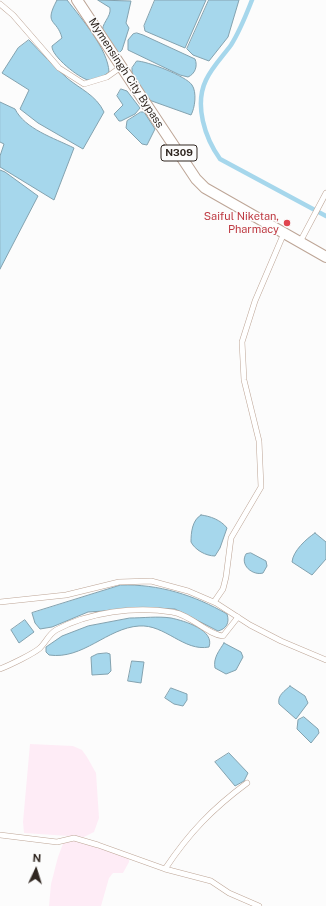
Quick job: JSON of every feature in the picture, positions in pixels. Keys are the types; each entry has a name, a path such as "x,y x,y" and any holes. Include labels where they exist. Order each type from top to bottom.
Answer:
{"highway":[{"name":"Mymensingh City Bypass","path":"77,0 196,179 205,188 326,257"}],"street":[{"path":"0,4 13,15 59,68 84,84 107,77 121,67"},
{"path":"300,242 326,193"},
{"path":"214,602 223,588 226,577 231,538 261,487 259,441 244,380 242,342 255,301 284,233"},
{"path":"0,602 66,595 120,582 137,580 167,585 214,602 282,641 326,660"},
{"path":"0,669 40,648 55,630 85,618 109,612 173,612 194,620 217,635 223,636 238,617"},
{"path":"165,869 197,825 220,803 247,783"},
{"path":"0,835 57,842 74,838 112,849 165,869 211,881 229,893 259,906"}],"shaded area":[{"path":"30,744 73,746 82,750 96,773 99,818 94,832 84,837 24,833 23,822"},
{"path":"74,839 129,858 129,862 123,873 113,873 109,878 101,906 49,906 51,884 58,857 64,841"}],"water":[{"path":"57,0 67,0 93,34 104,54 107,63 109,72 105,75 93,80 88,80 72,71 56,55 52,46 62,38 60,32 52,21 51,14"},
{"path":"98,0 131,1 126,23 129,28 122,50 119,53 116,53 103,33 103,27 110,8"},
{"path":"155,0 206,0 185,48 145,31 144,26"},
{"path":"209,0 239,0 228,37 209,61 193,55 187,49"},
{"path":"137,33 195,59 196,67 194,72 188,77 180,75 128,50 128,40 133,34"},
{"path":"29,40 67,78 97,101 104,112 83,149 38,123 20,109 29,90 2,73 18,48"},
{"path":"137,61 149,63 166,70 182,77 192,85 195,92 195,100 191,115 149,100 132,73 132,68"},
{"path":"121,89 127,91 140,108 135,114 119,121 114,114 123,105 117,96"},
{"path":"0,102 15,109 26,122 49,137 74,148 54,200 0,167 0,156 4,144 0,142"},
{"path":"141,112 144,112 155,129 147,145 142,144 126,128 127,121"},
{"path":"0,170 38,196 0,269"},
{"path":"201,515 215,519 227,528 220,548 215,556 201,552 195,548 191,542 194,523"},
{"path":"315,533 326,542 326,559 312,575 292,562 297,550"},
{"path":"251,553 266,561 267,566 263,573 255,573 246,566 244,558 246,554"},
{"path":"121,585 149,586 189,596 227,614 228,623 223,629 218,631 175,609 153,608 88,612 52,627 40,629 35,623 32,613"},
{"path":"166,617 184,621 198,627 208,636 210,641 209,647 191,646 157,629 139,626 116,632 84,649 73,653 49,655 46,652 46,647 62,636 88,626 130,618"},
{"path":"25,620 34,632 19,643 11,630"},
{"path":"224,643 241,652 243,657 236,670 226,674 215,668 217,655"},
{"path":"97,654 110,654 111,671 108,674 92,675 91,657"},
{"path":"132,661 144,662 141,683 128,681"},
{"path":"290,686 305,696 308,703 296,719 279,704 280,696"},
{"path":"171,688 187,694 187,700 183,706 174,704 165,698"},
{"path":"304,717 318,729 319,733 311,743 297,729 298,720"},
{"path":"229,753 248,773 244,781 235,786 215,762"}],"waterway":[{"path":"252,0 243,23 234,40 206,80 201,100 201,110 206,131 220,159 326,216"}],"place":[{"name":"Saiful Niketan, Pharmacy","path":"287,223"}]}
